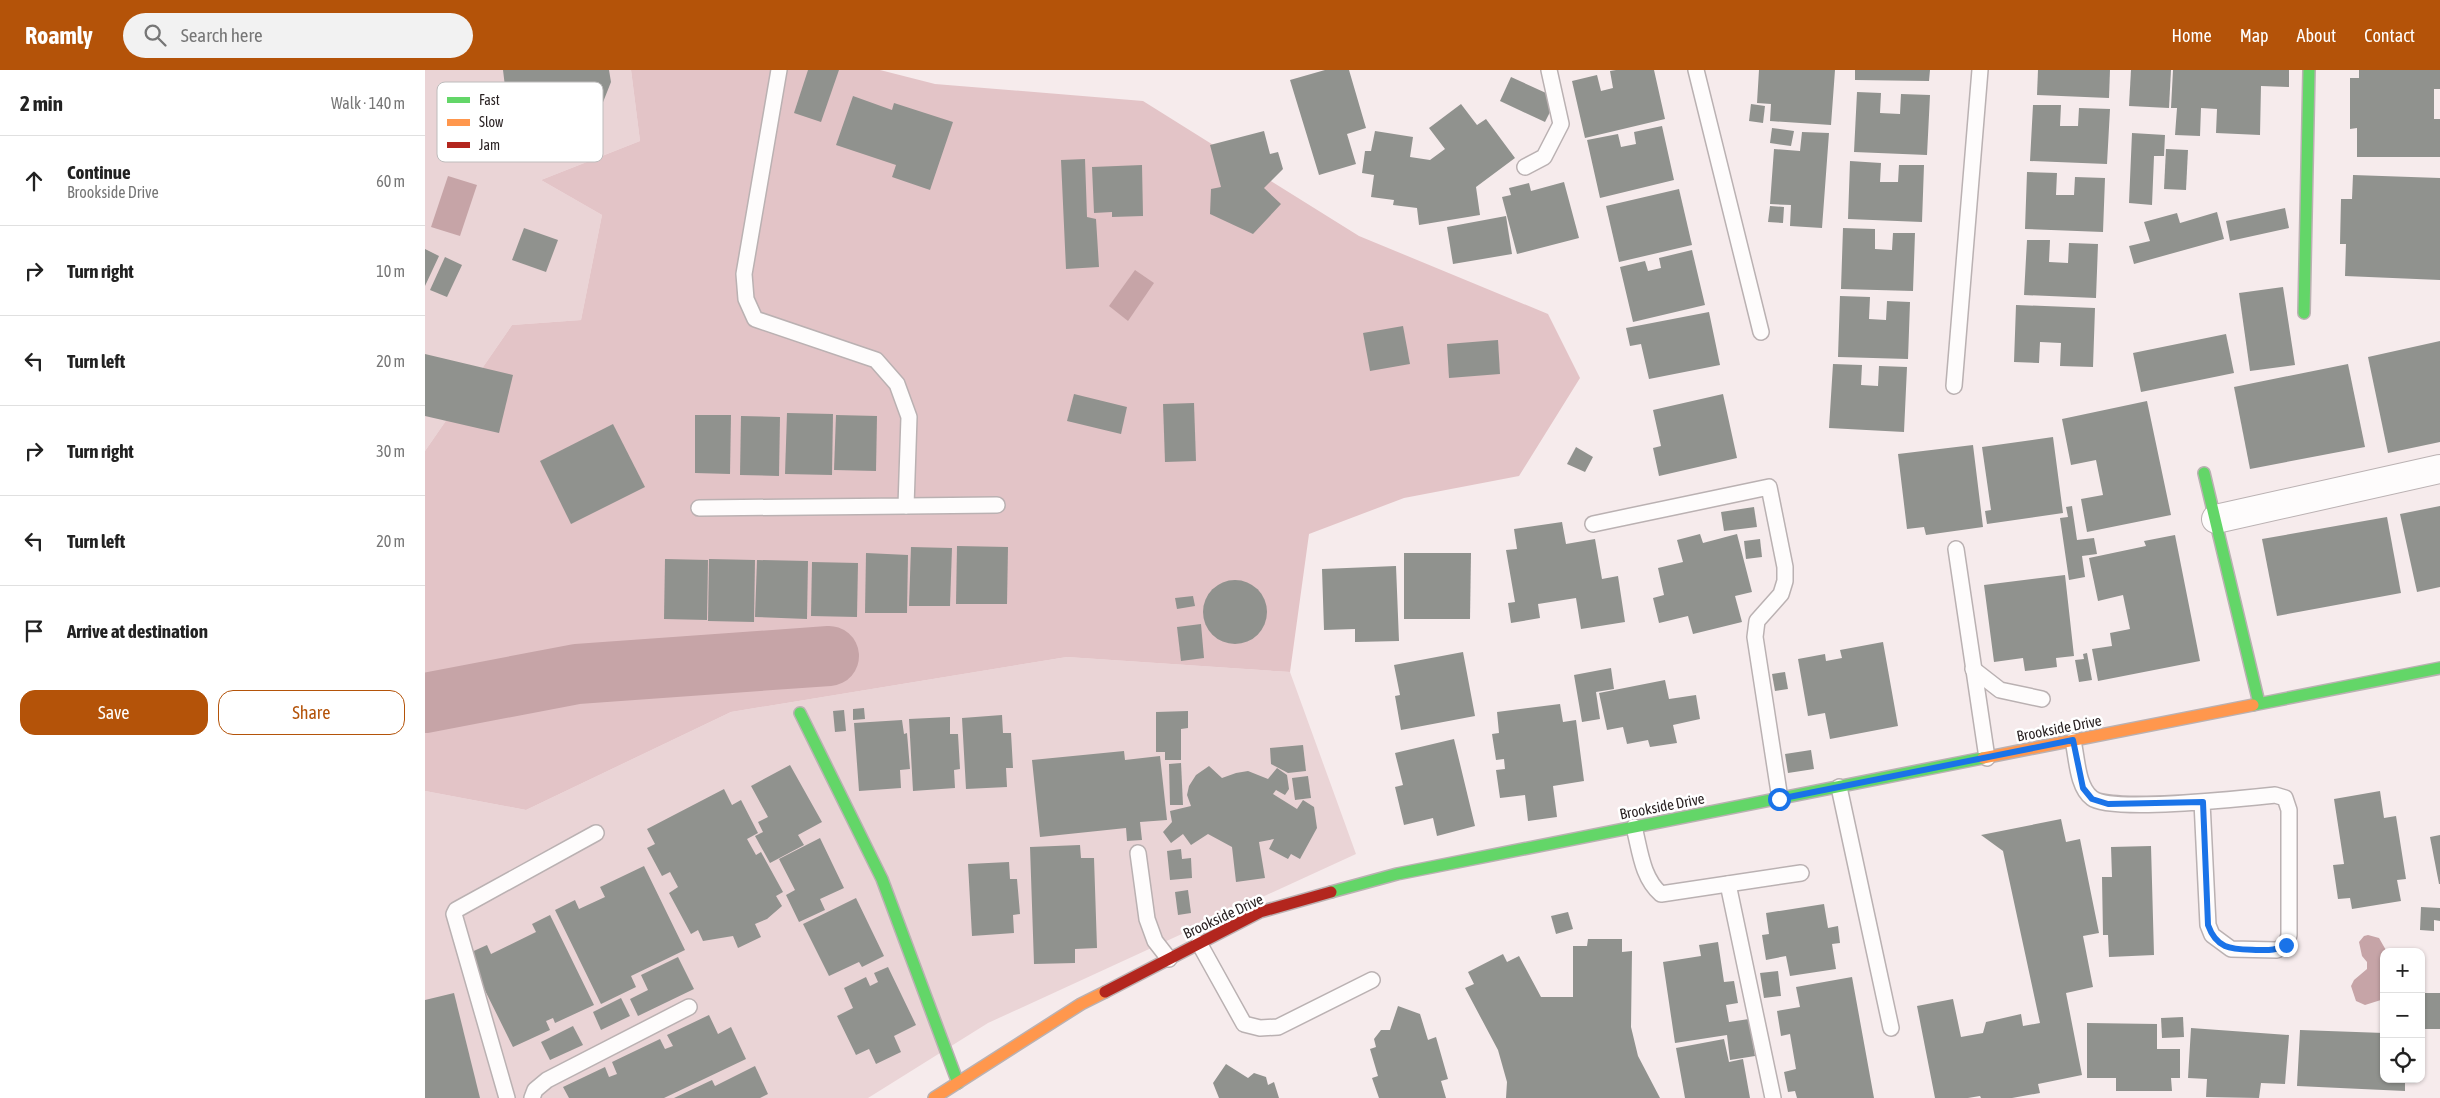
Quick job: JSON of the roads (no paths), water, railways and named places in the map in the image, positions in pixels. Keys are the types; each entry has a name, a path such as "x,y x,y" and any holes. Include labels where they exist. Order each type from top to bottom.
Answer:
{"street":[{"path":"2305,313 2309,70"},
{"path":"2216,519 2440,469"},
{"path":"2204,472 2247,661 2259,703"},
{"name":"Brookside Drive","path":"934,1098 1081,1004 1260,912 1397,874 2440,668"},
{"path":"800,713 882,879 958,1082"}],"lane":[{"path":"779,70 744,274 746,299 755,319 876,360 897,384 909,417 906,506"},
{"path":"1525,167 1544,157 1561,124 1549,70"},
{"path":"1696,70 1761,332"},
{"path":"1954,386 1980,70"},
{"path":"1593,524 1769,487 1785,567 1785,581 1781,594 1757,621 1755,637 1779,799"},
{"path":"699,508 997,504"},
{"path":"1956,549 1987,758"},
{"path":"1973,669 2000,690 2042,699"},
{"path":"2073,740 2083,788 2092,799 2108,804 2203,802 2275,795 2285,798 2289,810 2289,935 2286,945 2277,950 2231,949 2212,936 2208,925 2203,802"},
{"path":"1839,787 1891,1028"},
{"path":"1634,827 1647,875 1652,886 1661,894 1801,873"},
{"path":"507,1098 454,914 456,910 596,833"},
{"path":"1138,853 1147,919 1155,941 1169,959"},
{"path":"1728,884 1773,1098"},
{"path":"1199,943 1244,1024 1260,1028 1278,1028 1372,980"},
{"path":"532,1098 535,1090 547,1080 689,1007"}],"waterway":[{"path":"425,703 577,674 829,656"}]}
